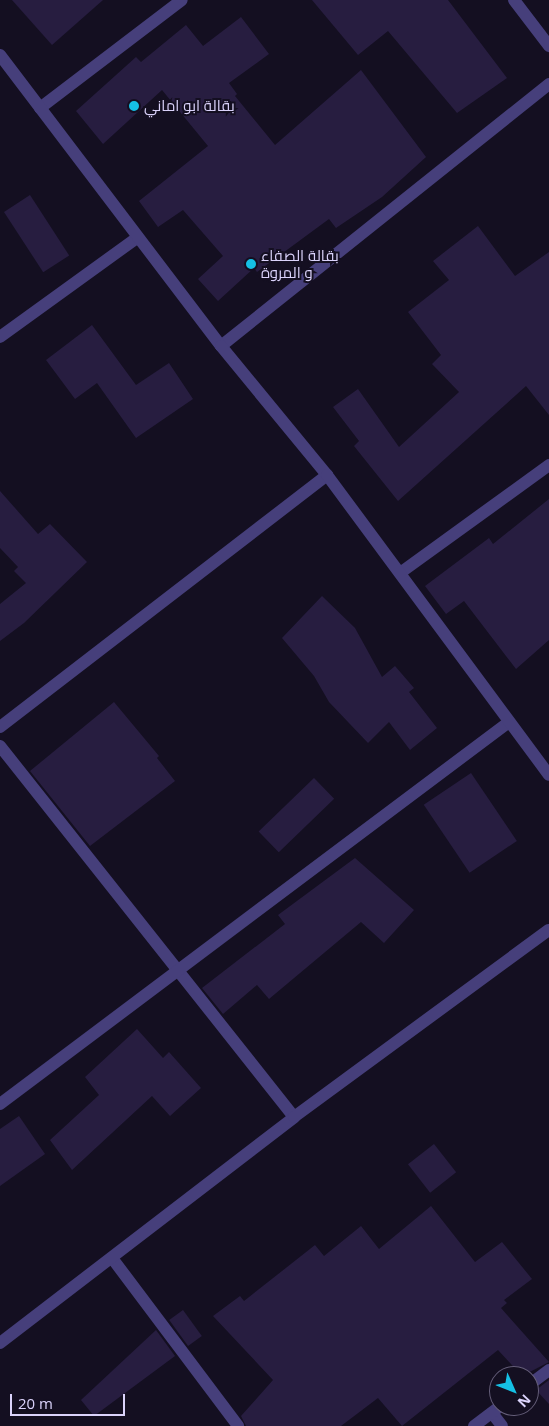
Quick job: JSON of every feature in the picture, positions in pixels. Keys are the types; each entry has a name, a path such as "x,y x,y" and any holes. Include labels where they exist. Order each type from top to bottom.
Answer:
{"street":[{"path":"40,108 182,0"},
{"path":"514,0 549,46"},
{"path":"0,55 221,346 327,475 549,775"},
{"path":"221,346 549,84"},
{"path":"0,337 138,237"},
{"path":"400,574 549,465"},
{"path":"0,727 327,475"},
{"path":"0,1104 180,971 509,722"},
{"path":"0,746 294,1117"},
{"path":"0,1343 294,1117 549,930"},
{"path":"112,1258 238,1426"},
{"path":"474,1426 489,1414"}],"building":[{"path":"12,0 103,0 52,45"},
{"path":"312,0 448,0 507,78 457,113 388,31 358,55"},
{"path":"241,17 269,54 229,83 237,94 235,96 275,145 361,70 426,157 382,197 336,228 329,219 257,272 254,268 218,301 198,279 223,256 183,210 158,227 139,201 208,146 162,90 103,144 76,111 136,57 141,62 186,25 203,46"},
{"path":"30,195 69,255 43,272 4,212"},
{"path":"478,226 515,276 549,252 549,415 526,386 398,501 354,446 359,441 333,407 358,389 399,447 459,392 432,364 441,355 408,312 449,280 433,261"},
{"path":"92,325 136,385 169,363 193,399 136,438 97,383 75,399 46,360"},
{"path":"0,491 38,534 50,524 87,562 24,623 0,641 0,604 26,583 14,571 18,567 0,548"},
{"path":"549,499 549,640 516,669 464,601 446,614 425,586 489,538 493,544"},
{"path":"322,596 355,628 382,677 395,666 414,688 409,692 437,728 410,750 389,722 368,743 329,702 314,676 282,638"},
{"path":"114,702 159,756 157,758 175,781 90,846 30,771"},
{"path":"471,773 517,841 470,873 424,805"},
{"path":"314,778 334,799 279,852 259,831"},
{"path":"355,858 414,910 384,943 361,922 269,999 257,985 223,1014 202,988 285,924 278,915"},
{"path":"137,1029 163,1058 169,1052 201,1088 170,1116 152,1096 72,1170 50,1140 99,1095 85,1077"},
{"path":"19,1116 45,1154 0,1186 0,1129"},
{"path":"434,1144 456,1172 430,1193 408,1164"},
{"path":"431,1206 475,1262 502,1242 532,1279 504,1300 507,1303 501,1308 549,1362 539,1367 513,1366 498,1350 402,1426 378,1398 341,1426 246,1426 241,1416 273,1380 213,1316 240,1296 244,1301 315,1245 324,1256 361,1226 379,1249"},
{"path":"183,1310 202,1336 188,1346 169,1320"},
{"path":"156,1330 175,1356 94,1416 81,1400"},
{"path":"549,1380 549,1404 539,1393 539,1388"}],"place":[{"name":"بقالة ابو اماني","path":"134,106"},
{"name":"بقالة الصفاء و المروة","path":"251,264"}]}
